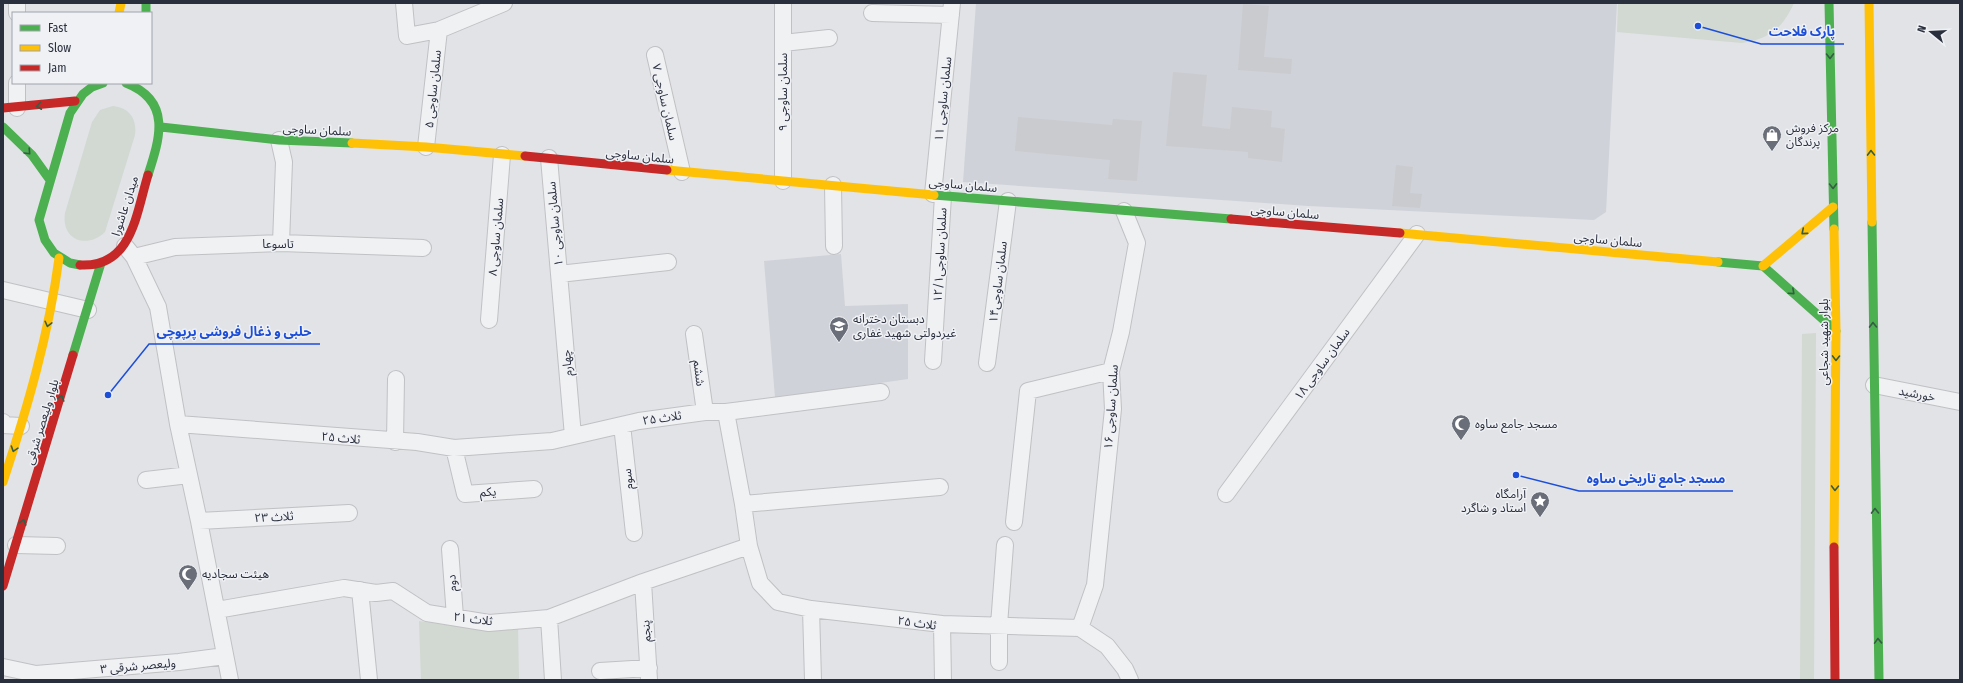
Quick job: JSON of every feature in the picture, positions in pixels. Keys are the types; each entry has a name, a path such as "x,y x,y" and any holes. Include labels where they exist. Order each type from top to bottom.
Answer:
{"street":[{"path":"404,3 407,36 439,30 504,3"},
{"name":"سلمان ساوجی ۹","path":"783,3 783,181"},
{"name":"بلوار شهید شجاعی","path":"1829,3 1836,331 1834,589 1836,680"},
{"path":"1869,3 1879,680"},
{"path":"872,13 952,9"},
{"name":"سلمان ساوجی ۱۱","path":"938,195 952,9"},
{"name":"سلمان ساوجی ۵","path":"426,147 439,30"},
{"path":"783,43 828,38"},
{"name":"سلمان ساوجی ۷","path":"655,55 682,172"},
{"path":"17,84 10,108 75,101"},
{"path":"98,84 86,91 75,101 70,113 39,220 42,234 49,248 59,258 72,264 87,266 101,264"},
{"path":"128,84 141,90 151,100 158,113 161,127"},
{"path":"148,84 151,100"},
{"path":"3,127 32,155 50,180"},
{"name":"سلمان ساوجی","path":"161,127 279,140 426,147 938,195 1417,234 1763,266"},
{"name":"میدان عاشورا","path":"101,264 114,256 129,252 130,234 161,127"},
{"path":"279,140 284,162 281,243"},
{"name":"سلمان ساوجی ۸","path":"489,320 502,155"},
{"name":"سلمان ساوجی ۱۰","path":"549,158 561,290"},
{"path":"832,185 834,246"},
{"name":"سلمان ساوجی۱۲/۱","path":"933,362 938,195"},
{"name":"سلمان ساوجی۱۴","path":"987,363 1008,201"},
{"path":"1834,207 1763,266 1836,331"},
{"name":"سلمان ساوجی ۱۶","path":"1080,628 1095,585 1113,409 1111,371 1121,332 1137,243 1124,211"},
{"name":"سلمان ساوجی ۱۸","path":"1226,494 1417,234"},
{"name":"تاسوعا","path":"129,252 176,247 281,243 423,248"},
{"path":"129,252 158,307 178,424 199,521 230,680"},
{"name":"بلوار ولیعصر شرقی","path":"4,479 21,426 53,302 59,258"},
{"path":"559,274 668,262"},
{"name":"بلوار ولیعصر شرقی","path":"3,586 101,264"},
{"path":"3,290 88,310"},
{"name":"چهارم","path":"561,290 574,436"},
{"name":"ششم","path":"694,334 704,412"},
{"path":"1014,522 1028,392 1111,371"},
{"path":"395,442 396,379"},
{"name":"خورشید","path":"1874,385 1960,402"},
{"path":"726,412 881,392"},
{"name":"ثلاث ۲۵","path":"178,424 395,442 417,442 454,448 552,441 622,425 704,412 726,412 749,546 760,583 778,602 810,609 942,624 943,680"},
{"path":"3,422 3,425 21,426"},
{"name":"سوم","path":"622,425 634,533"},
{"name":"یکم","path":"454,448 466,494 534,489"},
{"path":"146,480 189,475"},
{"path":"743,504 940,487"},
{"name":"ثلاث ۲۳","path":"199,521 349,513"},
{"path":"999,662 999,625 1005,545"},
{"path":"16,546 56,546"},
{"name":"ثلاث ۲۱","path":"217,610 344,588 376,593 394,591 427,613 489,623 549,618 643,582 749,546"},
{"name":"دوم","path":"450,549 454,617"},
{"name":"پنجم","path":"643,582 649,674"},
{"path":"360,590 370,680"},
{"path":"810,609 813,680"},
{"path":"549,618 553,680"},
{"path":"942,624 1080,628 1107,646 1125,669 1130,680"},
{"name":"ولیعصر شرقی ۳","path":"3,667 36,674 180,662 225,656"},
{"path":"600,671 649,674"}],"shaded area":[{"path":"976,3 1617,3 1606,212 1594,220 1308,206 963,182"},
{"path":"1618,3 1794,3 1785,20 1774,31 1752,41 1742,43 1617,32"},
{"path":"113,106 124,109 131,115 135,124 135,135 105,232 98,237 83,241 76,239 67,229 65,213 92,122 100,110"},
{"name":"دبستان دخترانه غیردولتی شهید غفاری","path":"841,254 845,306 908,304 908,379 775,398 764,261"},
{"path":"1816,333 1814,680 1800,680 1802,334"},
{"path":"419,621 474,629 518,627 519,680 421,680"}],"building":[{"path":"1243,4 1269,6 1264,57 1292,59 1291,74 1238,70"},
{"path":"1173,72 1207,75 1202,126 1230,129 1232,107 1272,111 1271,127 1285,129 1282,162 1248,158 1248,152 1166,146"},
{"path":"1018,117 1112,125 1113,119 1142,121 1137,181 1108,179 1110,160 1015,151"},
{"path":"1396,165 1413,167 1410,193 1422,194 1420,208 1392,206"}],"traffic: fast":[{"path":"146,3 146,12"},
{"path":"1829,3 1834,229"},
{"path":"80,265 70,263 54,253 45,240 39,220 70,113 83,94 92,87 100,84"},
{"path":"128,84 141,91 151,100 156,110 159,122 156,148 148,175"},
{"path":"3,127 32,155 50,180"},
{"path":"161,127 279,140 352,143"},
{"path":"934,195 1231,219"},
{"path":"1872,222 1879,680"},
{"path":"1718,262 1763,266 1836,331"},
{"path":"73,355 101,263"}],"traffic: slow":[{"path":"119,12 121,3"},
{"path":"1869,3 1872,222"},
{"path":"352,143 426,147 525,156"},
{"path":"667,170 934,195"},
{"path":"1763,266 1833,207"},
{"path":"1834,229 1836,331 1834,547"},
{"path":"1400,233 1718,262"},
{"path":"3,482 36,371 55,286 59,258"}],"traffic: jam":[{"path":"3,108 75,101"},
{"path":"525,156 667,170"},
{"path":"80,265 97,264 111,258 121,248 129,236 135,221 148,175"},
{"path":"1231,219 1400,233"},
{"path":"3,586 73,355"},
{"path":"1834,547 1835,680"}],"place":[{"name":"پارک فلاحت","path":"1698,26"},
{"name":"مرکز فروش پرندگان","path":"1772,152"},
{"name":"دبستان دخترانه غیردولتی شهید غفاری","path":"839,343"},
{"name":"حلبی و ذغال فروشی پرپوچی","path":"108,395"},
{"name":"مسجد جامع ساوه","path":"1461,441"},
{"name":"مسجد جامع تاریخی ساوه","path":"1516,475"},
{"name":"آرامگاه استاد و شاگرد","path":"1540,518"},
{"name":"هیئت سجادیه","path":"188,591"}]}
